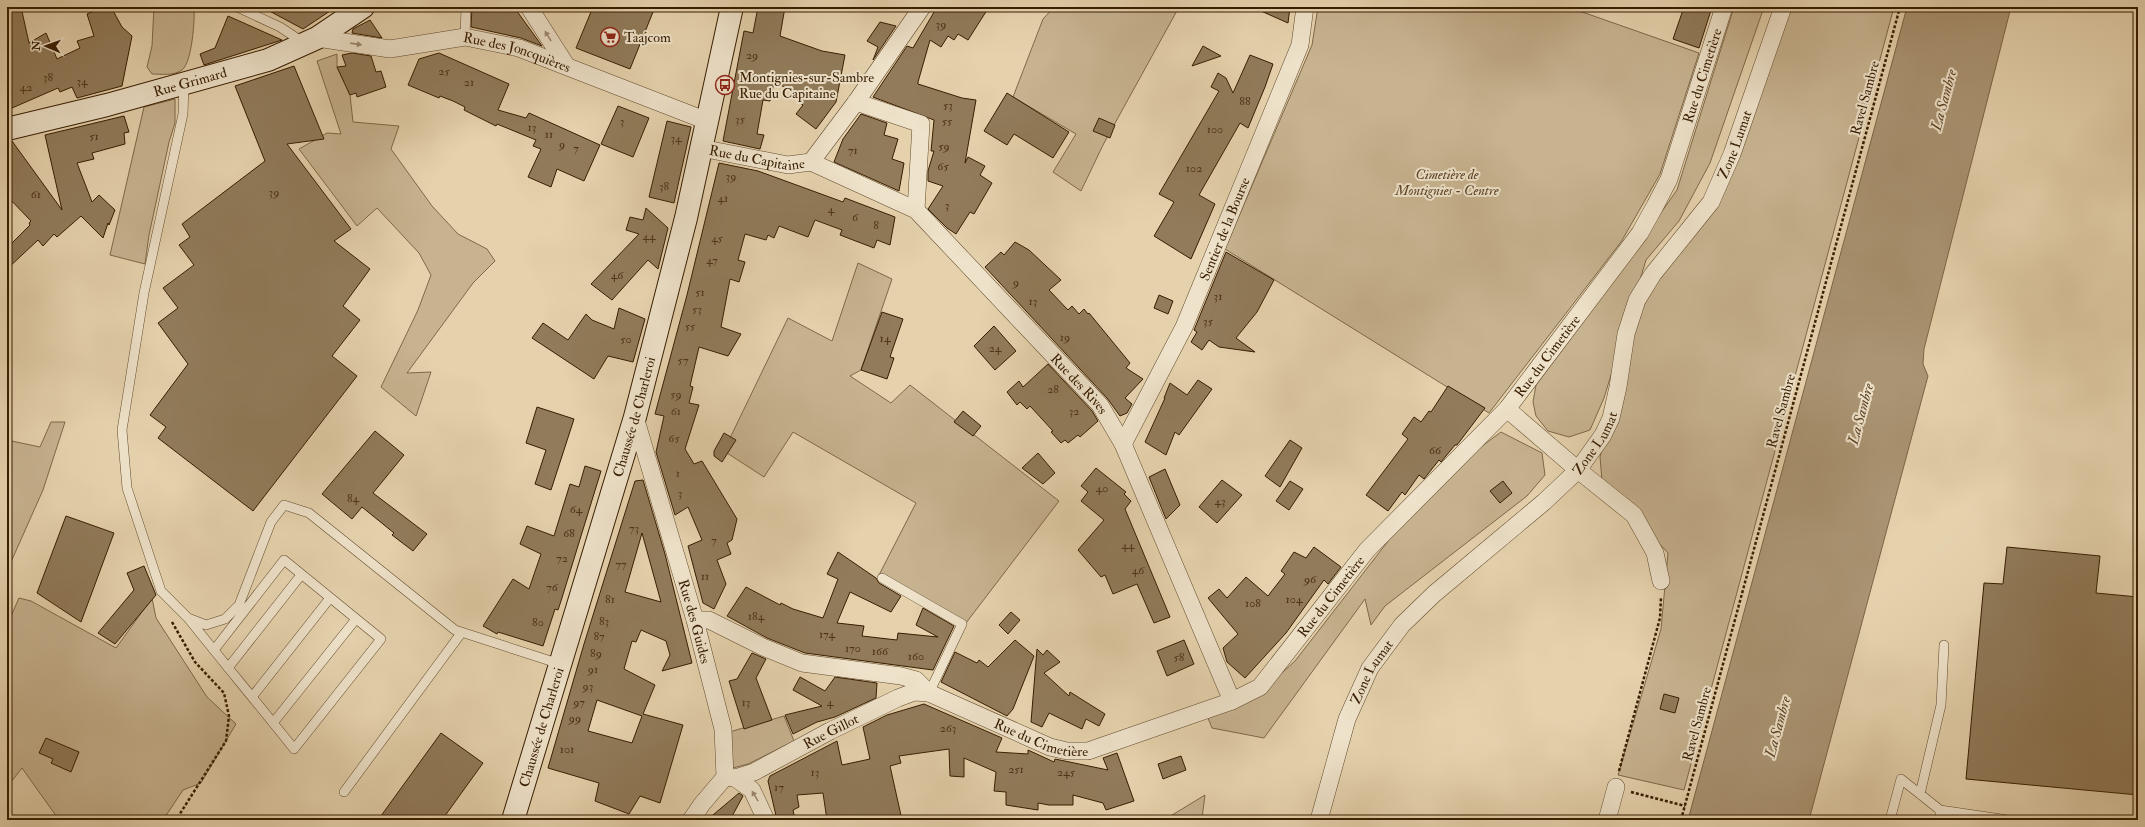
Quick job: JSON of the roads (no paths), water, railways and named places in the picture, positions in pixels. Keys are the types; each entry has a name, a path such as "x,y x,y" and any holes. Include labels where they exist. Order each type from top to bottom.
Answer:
{"main road":[{"name":"Rue Grimard","path":"7,129 184,84 268,60 311,42 362,7"},
{"name":"Chaussée de Charleroi","path":"513,820 635,417 686,218 732,7"}],"street":[{"path":"529,7 566,65"},
{"name":"Rue du Capitaine","path":"702,148 788,165 811,162 856,102 922,7"},
{"name":"Sentier de la Bourse","path":"1123,444 1184,327 1300,45 1305,7"},
{"name":"Rue du Cimetière","path":"695,620 709,620 763,647 802,663 901,676 916,680 929,693 1058,750 1078,752 1088,751 1232,702 1260,687 1367,550 1507,409 1640,233 1674,166 1724,7"},
{"name":"Zone Lumat","path":"1320,820 1347,719 1370,668 1392,637 1402,625 1434,594 1544,502 1578,470 1603,435 1611,418 1618,387 1626,334 1637,300 1653,274 1711,202 1732,154 1783,7"},
{"name":"Rue des Joncquières","path":"311,42 390,49 465,37 519,48 708,121"},
{"path":"856,102 921,124 916,210"},
{"name":"Rue des Rives","path":"811,162 916,210 1100,405 1123,444 1232,702"},
{"path":"1507,409 1578,470 1634,515 1655,553 1661,581"},
{"name":"Rue des Guides","path":"635,417 695,620 723,729 730,778"},
{"name":"Rue Gillot","path":"730,778 754,772 830,730 898,698 914,692 929,693"},
{"path":"691,820 702,804 730,778 752,790 766,820"},
{"path":"1607,820 1616,787"}],"lane":[{"path":"237,7 311,42"},
{"path":"465,37 466,7"},
{"path":"184,84 183,114 144,292 122,430 127,488 161,591 188,618 294,749 381,639 284,560 214,650"},
{"path":"188,618 206,624 225,619 239,605 271,522 284,505 309,513 455,630 560,664"},
{"path":"228,668 301,574"},
{"path":"882,578 962,624 929,693"},
{"path":"252,697 330,598"},
{"path":"273,723 356,619"},
{"path":"344,792 462,632"},
{"path":"1920,794 1941,705 1944,645"},
{"path":"1890,820 1901,779 1940,810 2008,820"},
{"path":"1940,810 1940,820"}],"water":[{"name":"La Sambre","path":"1907,7 2011,7 1924,349 1923,364 1928,376 1809,820 1688,820"}],"place":[{"name":"Taajcom","path":"610,37"},
{"name":"Montignies-sur-Sambre Rue du Capitaine","path":"725,85"}],"park label":[{"name":"Cimetière de Montignies - Centre","path":"1447,182"}]}
